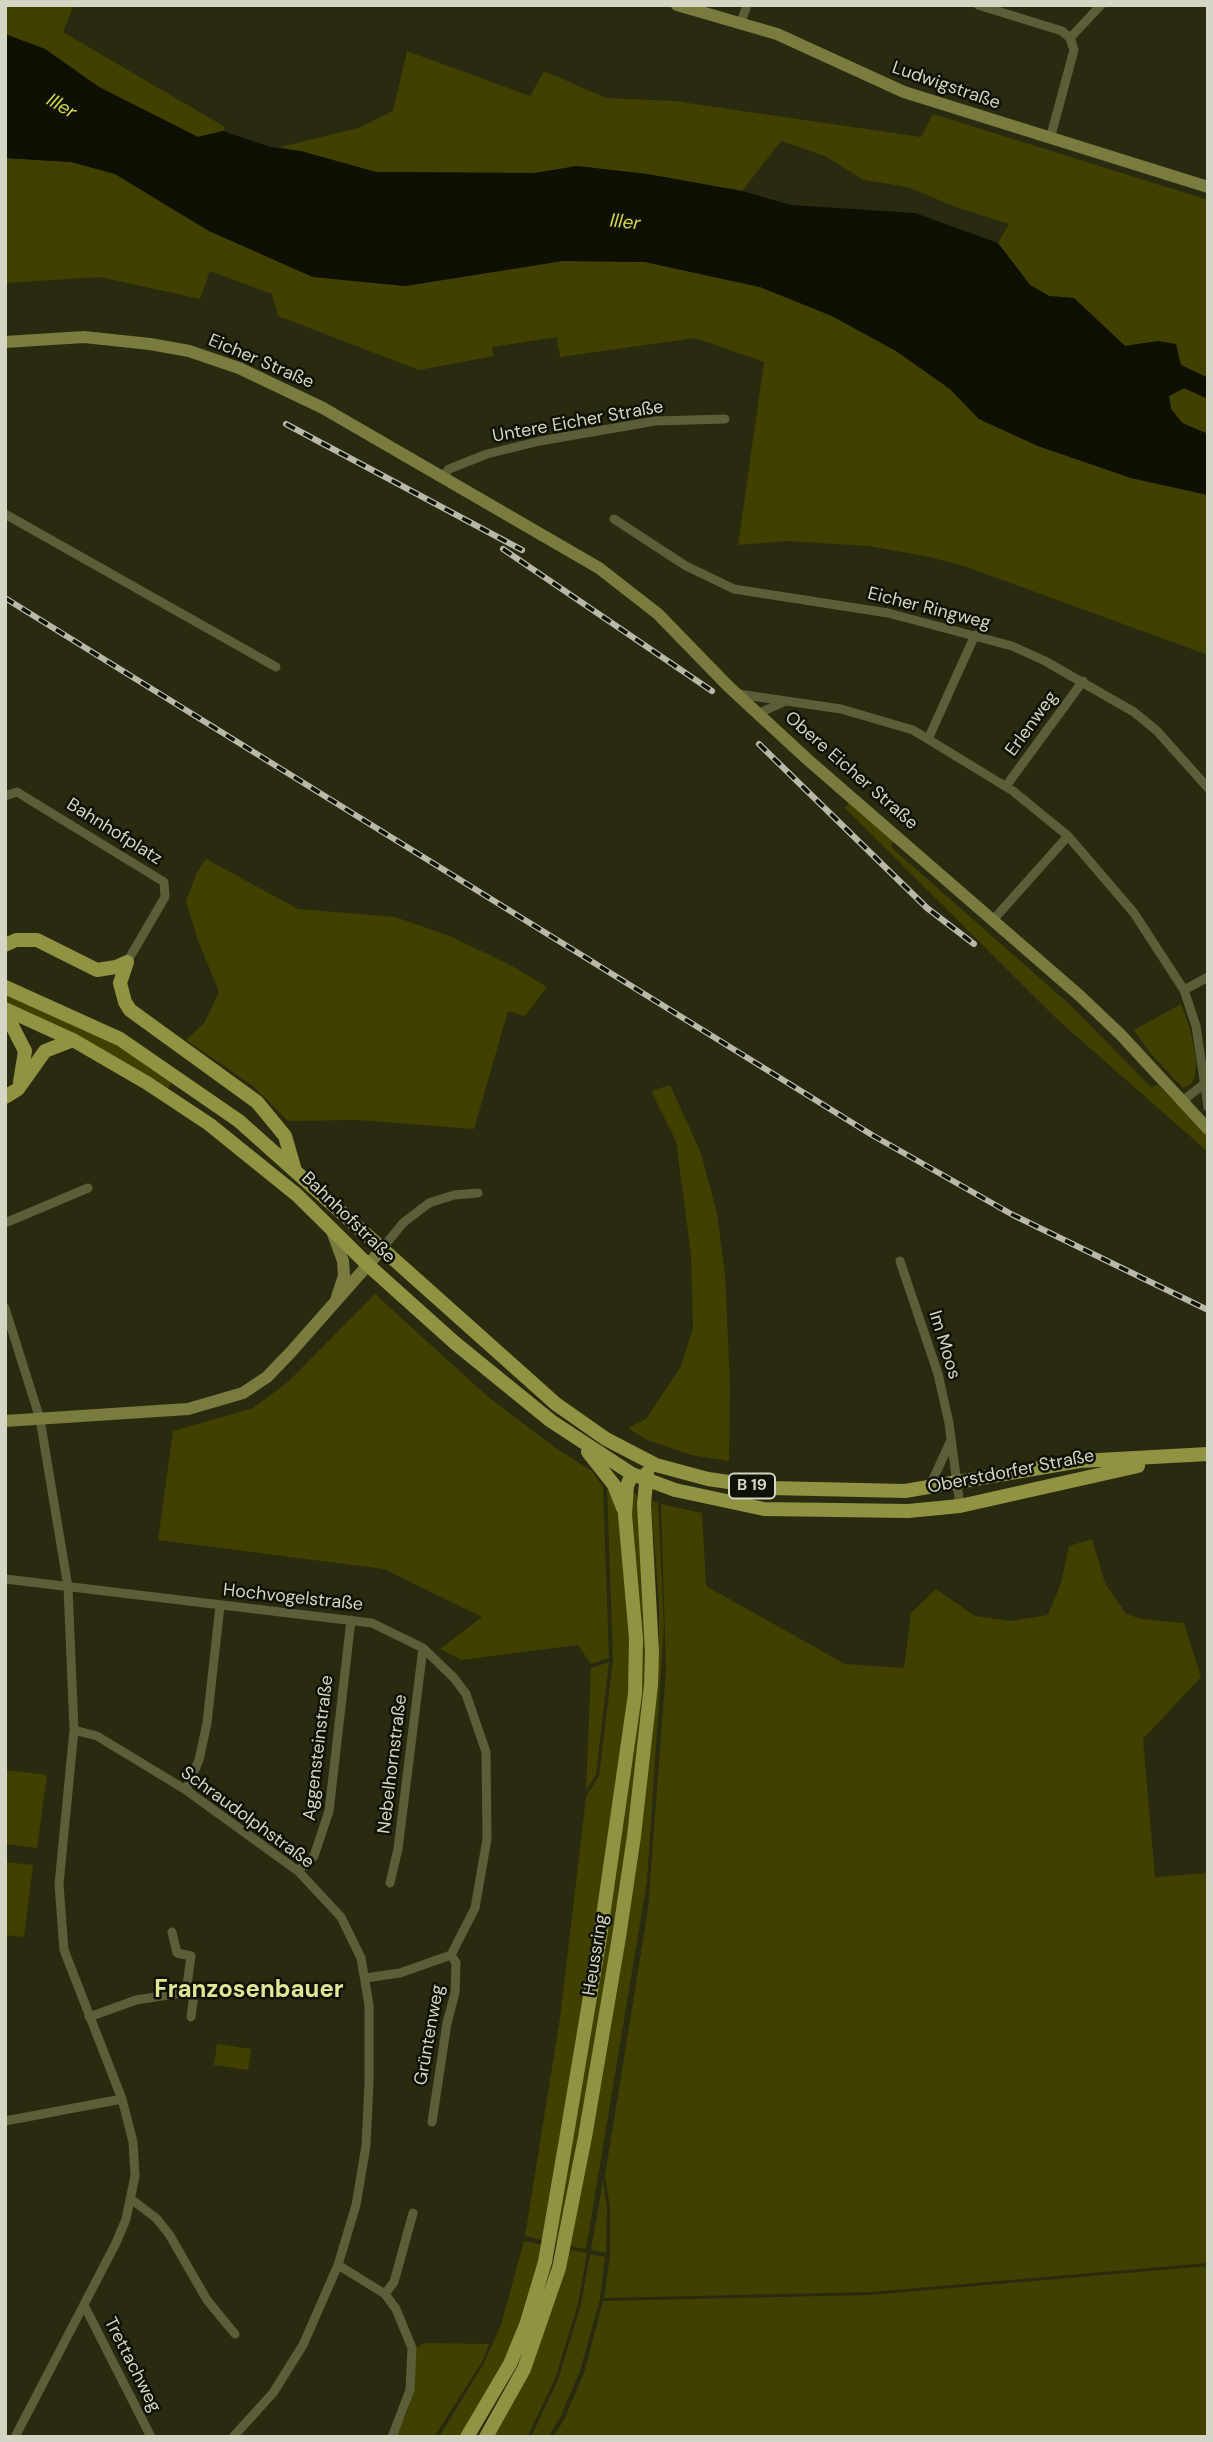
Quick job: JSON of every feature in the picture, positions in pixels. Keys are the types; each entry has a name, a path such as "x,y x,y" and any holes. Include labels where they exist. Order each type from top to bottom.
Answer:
{"main road":[{"path":"5,945 16,940 37,940 97,970 127,962"},
{"path":"127,962 120,983 125,1002 131,1010 257,1102 285,1136 294,1167"},
{"name":"Bahnhofstraße","path":"5,987 120,1039 239,1121 294,1167 381,1250 556,1404 606,1439 649,1461"},
{"path":"5,1011 23,1042 25,1051 11,1093"},
{"name":"Bahnhofstraße","path":"5,1011 73,1040 147,1083 209,1124 261,1163 455,1343 581,1442 632,1474 646,1479"},
{"path":"11,1093 45,1051 73,1040"},
{"path":"581,1442 614,1485 625,1514"},
{"name":"Oberstdorfer Straße","path":"649,1461 681,1473 770,1488 859,1492 929,1488 1080,1461 1208,1454"},
{"name":"Oberstdorfer Straße","path":"646,1479 705,1498 764,1509 908,1511 960,1506 1177,1457"},
{"path":"632,1474 649,1461"},
{"name":"Heussring","path":"486,2437 524,2369 559,2268 585,2137 619,1937 634,1836 650,1685 652,1652 644,1504 649,1461"},
{"name":"Heussring","path":"467,2437 510,2364 526,2325 545,2262 568,2134 635,1694 636,1638 625,1514 627,1486 632,1474"}],"street":[{"name":"Ludwigstraße","path":"677,5 777,34 904,92 1208,187"},
{"path":"741,22 747,5"},
{"path":"978,5 1062,31 1070,38 1074,50 1050,139"},
{"path":"1070,38 1101,5"},
{"name":"Eicher Straße","path":"5,342 85,337 189,351 239,368 293,392 442,477"},
{"name":"Untere Eicher Straße","path":"442,477 449,469 487,454 540,442 655,421 725,419"},
{"name":"Obere Eicher Straße","path":"442,477 599,568 658,614 736,694 1121,1035 1208,1129"},
{"path":"5,514 276,667"},
{"name":"Eicher Ringweg","path":"614,519 686,566 734,589 888,612 1012,646 1083,681 1142,718 1208,788"},
{"path":"929,737 975,635"},
{"name":"Erlenweg","path":"1006,786 1083,681"},
{"path":"736,694 841,709 888,721 929,737 1006,786 1068,836 1135,913 1184,989 1196,1027 1208,1107"},
{"path":"759,713 786,702"},
{"name":"Bahnhofplatz","path":"5,796 17,792 164,883 165,897 127,962"},
{"path":"993,920 1068,836"},
{"path":"1184,989 1208,977"},
{"path":"1181,1102 1204,1084"},
{"path":"5,1223 88,1188"},
{"name":"Bahnhofstraße","path":"381,1250 404,1223 429,1203 454,1195 478,1193"},
{"path":"332,1230 343,1261 344,1276 336,1303"},
{"path":"5,1421 188,1409 243,1394 267,1377 381,1250"},
{"name":"Im Moos","path":"900,1261 938,1374 951,1439 960,1506"},
{"path":"5,1308 40,1419 68,1587 74,1730 59,1884 61,1928 70,1971 122,2099 133,2142 135,2176 120,2236 15,2437"},
{"path":"929,1488 951,1439"},
{"name":"Hochvogelstraße","path":"5,1579 372,1623 423,1648 454,1678 466,1694 486,1752 488,1808 483,1874 475,1908 451,1955"},
{"path":"186,1790 200,1760 207,1723 220,1606"},
{"name":"Aggensteinstraße","path":"298,1871 314,1856 329,1811 351,1620"},
{"name":"Nebelhornstraße","path":"390,1883 400,1836 423,1648"},
{"name":"Schraudolphstraße","path":"74,1730 97,1737 186,1790 298,1871 341,1917 354,1941 366,1978 370,2018 366,2146 356,2205 338,2265 303,2345 273,2393 233,2437"},
{"path":"172,1932 177,1953 191,1956 186,1993"},
{"path":"366,1978 400,1973 451,1955"},
{"name":"Grüntenweg","path":"432,2122 444,2035 455,1993 456,1963 451,1955"},
{"path":"89,2017 154,1995 186,1993 194,1994 191,2017"},
{"path":"5,2121 122,2099"},
{"path":"131,2199 156,2218 169,2234 207,2300 235,2334"},
{"path":"385,2294 394,2282 413,2213"},
{"path":"338,2265 385,2294 396,2309 412,2348 410,2390 391,2437"},
{"name":"Trettachweg","path":"85,2307 151,2437"}],"shaded area":[{"path":"5,5 74,5 63,32 225,127 223,131 198,137 99,87 45,49 5,34"},
{"path":"407,51 530,96 544,71 606,98 674,101 921,137 933,114 1208,200 1208,378 1181,365 1158,341 1125,346 1074,298 1049,296 1030,285 998,243 1009,224 953,206 908,187 864,180 825,156 781,141 742,191 647,174 577,166 535,173 376,172 280,147 359,128 393,111"},
{"path":"5,158 71,162 115,174 209,231 313,277 405,286 563,261 645,262 760,287 832,316 896,351 950,389 979,419 1038,446 1131,478 1208,495 1208,655 964,566 929,557 869,546 786,541 738,545 764,362 695,338 560,357 557,337 492,347 494,356 419,370 278,316 272,294 210,271 200,299 100,277 5,283"},
{"path":"1184,388 1208,399 1208,434 1183,423 1171,409 1169,396"},
{"path":"849,802 895,840 891,847 1069,1004 1152,1088 1157,1084 1208,1137 1208,1152 1058,1020 845,808"},
{"path":"206,859 298,909 395,917 450,936 512,966 547,987 525,1016 508,1011 474,1129 358,1120 288,1121 253,1086 186,1040 205,1022 219,992 197,938 186,901 197,872"},
{"path":"5,993 118,1045 173,1079 168,1089 5,1004"},
{"path":"1181,1004 1190,1028 1196,1061 1195,1077 1191,1084 1183,1088 1151,1054 1134,1030"},
{"path":"670,1085 701,1153 717,1214 725,1274 730,1384 729,1461 691,1455 647,1440 628,1428 646,1419 681,1366 693,1328 691,1254 676,1141 651,1091"},
{"path":"375,1294 487,1396 557,1449 592,1471 603,1487 609,1658 591,1664 578,1645 461,1660 440,1649 482,1617 384,1569 158,1540 173,1431 253,1408 288,1382"},
{"path":"607,1488 611,1488 619,1515 630,1637 626,1733 545,2241 525,2236 560,2018 586,1797 599,1776 613,1660"},
{"path":"631,1493 637,1494 646,1652 641,1732 614,1937 559,2244 552,2242 635,1734"},
{"path":"651,1501 658,1503 664,1625 647,1881 586,2249 569,2246 659,1652 659,1604"},
{"path":"661,1504 702,1513 706,1586 845,1664 904,1668 911,1613 936,1589 975,1616 1011,1621 1048,1615 1061,1583 1069,1546 1092,1539 1105,1583 1126,1614 1142,1619 1184,1623 1201,1677 1143,1739 1155,1877 1208,1873 1208,2263 871,2292 604,2298 610,2256 610,2207 605,2176 648,1909 666,1670"},
{"path":"609,1662 596,1775 586,1790 591,1668"},
{"path":"5,1770 47,1775 37,1848 5,1844"},
{"path":"5,1862 33,1865 24,1937 5,1935"},
{"path":"217,2044 251,2049 248,2070 214,2065"},
{"path":"603,2181 607,2207 606,2253 591,2250"},
{"path":"524,2241 544,2245 506,2363 462,2437 439,2437 484,2363 501,2325"},
{"path":"568,2249 587,2253 578,2304 555,2379 527,2437 494,2437 530,2372"},
{"path":"590,2254 605,2257 600,2299 580,2371 560,2418 548,2437 531,2437 558,2380 581,2304"},
{"path":"1208,2266 1208,2437 553,2437 564,2420 584,2373 603,2301 870,2295"},
{"path":"425,2343 489,2344 482,2362 434,2437 395,2437 407,2413 412,2391 413,2349"}],"water":[{"name":"Iller","path":"5,34 45,49 99,87 198,137 223,131 271,147 301,151 376,172 535,173 577,166 647,174 742,191 791,205 915,213 998,243 1030,285 1049,296 1074,298 1125,346 1158,341 1176,344 1181,365 1208,378 1208,399 1184,388 1169,396 1171,409 1182,423 1208,434 1208,495 1131,478 1038,446 979,419 950,389 896,351 832,316 760,287 645,262 563,261 405,286 313,277 209,231 115,174 71,162 5,158"}],"railway":[{"path":"286,424 522,550"},
{"path":"503,549 712,691"},
{"path":"5,598 872,1135 1013,1215 1208,1310"},
{"path":"759,744 927,908 974,944"}],"district":[{"name":"Franzosenbauer","path":"249,1991"}]}
